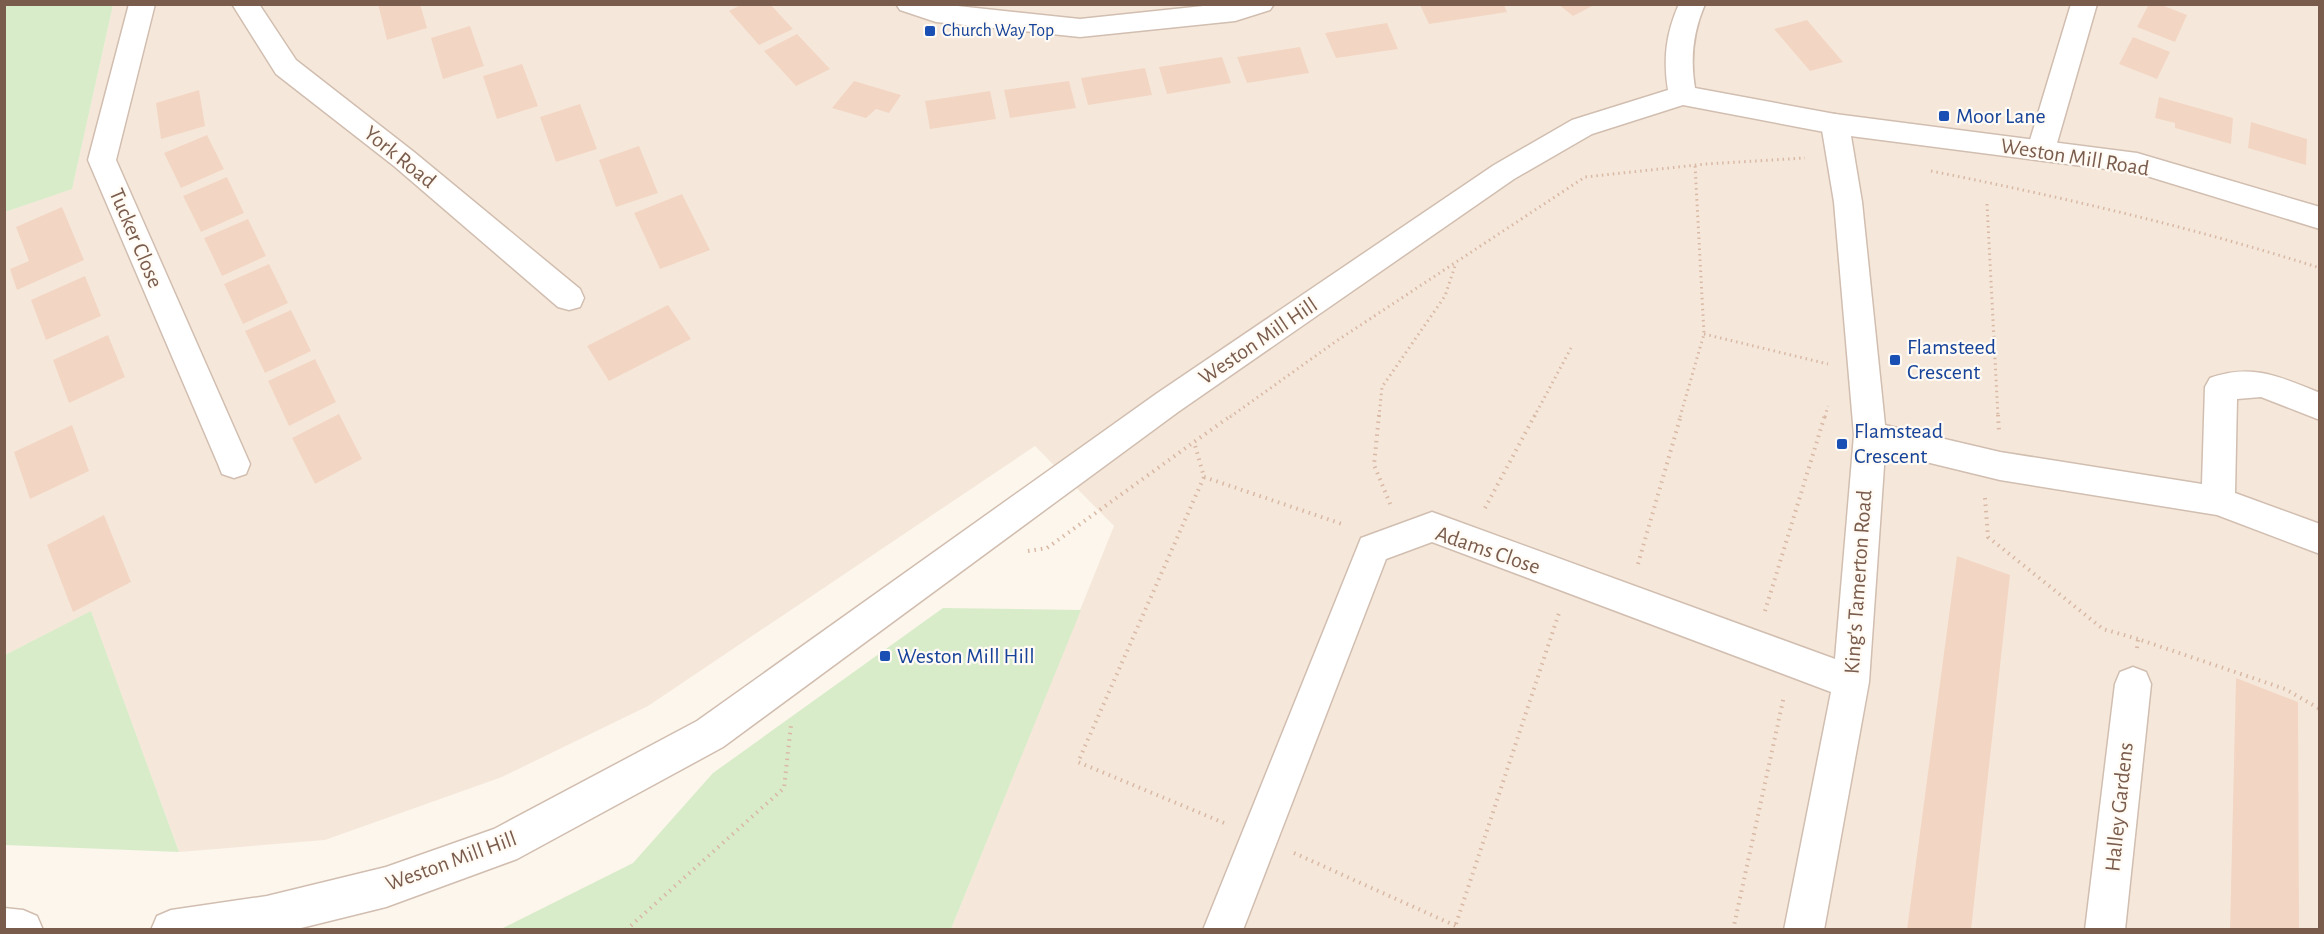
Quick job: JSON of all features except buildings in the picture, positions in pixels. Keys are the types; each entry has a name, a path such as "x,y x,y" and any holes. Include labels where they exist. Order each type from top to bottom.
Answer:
{"street":[{"name":"Tucker Close","path":"142,4 102,160 234,464"},
{"name":"York Road","path":"245,4 286,67 404,159 569,298"},
{"path":"909,4 936,13 1080,28 1235,12 1261,4"},
{"path":"1683,95 1678,66 1679,46 1681,26 1692,4"},
{"path":"2041,150 2084,4"},
{"name":"Weston Mill Road","path":"1683,95 1838,140 2041,150 2137,164 2319,218"},
{"name":"Weston Mill Hill","path":"171,930 267,916 386,887 503,845 710,734 1167,403 1504,172 1582,128 1683,95"},
{"name":"King's Tamerton Road","path":"1804,930 1851,681 1870,435 1848,202 1838,140"},
{"path":"2218,501 2221,387 2262,384 2319,407"},
{"path":"1870,435 1991,463 2218,501 2319,539"},
{"name":"Adams Close","path":"1223,930 1373,549 1432,527 1851,681"},
{"name":"Halley Gardens","path":"2105,930 2133,684"},
{"path":"4,928 22,930"}],"path":[{"path":"1571,578 1455,928 1259,837 1078,762 1204,477 1194,442 1335,342 1585,177 1695,165 1838,140"},
{"path":"1628,600 1704,333 1695,165"},
{"path":"1926,170 2090,203 2180,225 2319,268"},
{"path":"1987,204 1991,463 1988,537 2103,629 2285,689 2319,709"},
{"path":"1399,539 1374,465 1382,387 1445,296 1456,262"},
{"path":"1704,333 1812,360"},
{"path":"1467,540 1571,348"},
{"path":"1755,646 1829,400"},
{"path":"1204,477 1399,539"},
{"path":"2133,684 2138,639"},
{"path":"1733,930 1792,660"},
{"path":"626,930 784,788 790,724 768,692"}],"shaded area":[{"path":"113,5 2319,5 2319,929 951,929 1114,526 1035,446 648,706 502,777 325,840 179,852 91,612 5,655 5,212 72,188"}],"green space":[{"path":"4,5 113,5 72,189 5,212"},
{"path":"943,608 1081,610 951,929 501,929 633,863 713,773"},
{"path":"91,611 179,852 5,845 5,655"}],"place":[{"name":"Church Way Top","path":"930,31"},
{"name":"Moor Lane","path":"1944,116"},
{"name":"Flamsteed Crescent","path":"1895,360"},
{"name":"Flamstead Crescent","path":"1842,444"},
{"name":"Weston Mill Hill","path":"885,656"}]}
